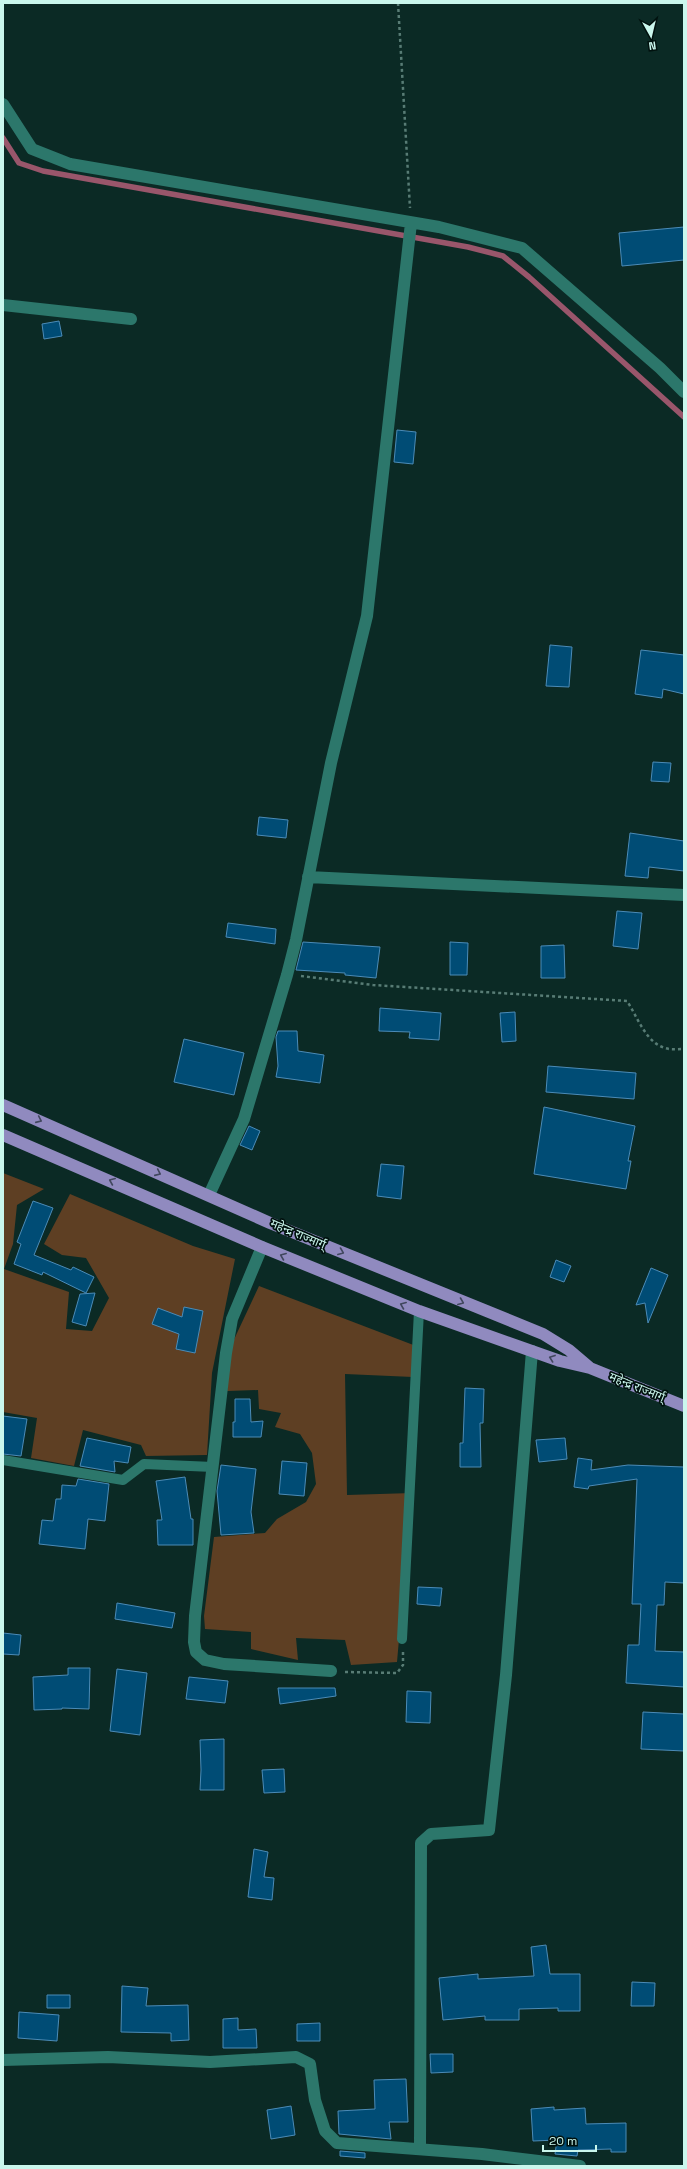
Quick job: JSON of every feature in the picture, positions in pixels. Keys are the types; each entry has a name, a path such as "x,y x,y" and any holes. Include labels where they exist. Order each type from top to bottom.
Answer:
{"highway":[{"name":"महेन्द्र राज्मार्ग्","path":"3,1105 270,1223 543,1334 568,1350 590,1368"},
{"name":"महेन्द्र राज्मार्ग्","path":"3,1134 262,1247 419,1311 560,1361 590,1368 684,1406"}],"street":[{"path":"3,104 32,149 70,164 439,227 522,248 660,368 684,392"},
{"path":"209,1195 244,1119 287,975 331,763 367,616 411,223"},
{"path":"3,305 131,319"},
{"path":"308,877 684,895"},
{"path":"262,1247 232,1319 226,1353 195,1616 194,1642 196,1652 205,1660 224,1664 331,1671"},
{"path":"420,2149 421,1843 431,1834 489,1830 506,1675 532,1351"},
{"path":"3,2060 108,2057 210,2062 296,2057 310,2064 315,2100 325,2131 337,2143 482,2154 580,2166"}],"lane":[{"path":"402,1639 419,1311"},
{"path":"3,1460 123,1480 144,1464 213,1467"}],"path":[{"path":"398,3 411,223"},
{"path":"287,975 373,985 627,1000 648,1036 657,1045 666,1049 684,1049"},
{"path":"331,1671 397,1673 403,1665 402,1639"}],"shaded area":[{"path":"3,1173 44,1189 17,1205 13,1244 4,1269 69,1292 66,1329 92,1331 109,1298 86,1258 62,1255 44,1244 70,1194 193,1246 235,1259 212,1373 207,1455 146,1456 141,1445 83,1430 74,1466 31,1458 37,1418 3,1412"},
{"path":"259,1286 416,1346 413,1377 345,1374 347,1495 412,1493 397,1662 351,1665 345,1640 296,1638 298,1660 251,1649 251,1632 205,1629 204,1616 214,1537 265,1533 277,1519 306,1502 316,1484 312,1453 300,1434 275,1427 281,1413 259,1409 258,1390 227,1391 230,1348"}],"building":[{"path":"684,227 684,260 622,266 619,233"},
{"path":"59,321 62,336 44,339 42,324"},
{"path":"397,430 416,432 413,464 394,462"},
{"path":"550,645 572,647 569,687 546,686"},
{"path":"641,650 684,655 684,694 663,689 662,698 635,694"},
{"path":"653,762 671,763 669,782 651,781"},
{"path":"259,817 288,820 286,838 257,835"},
{"path":"630,833 684,841 684,871 649,867 648,878 625,876"},
{"path":"617,911 642,913 638,949 613,946"},
{"path":"228,923 276,929 275,944 226,937"},
{"path":"303,942 380,947 376,978 345,975 345,973 296,970"},
{"path":"450,942 468,943 467,975 450,975"},
{"path":"564,945 565,978 541,978 541,946"},
{"path":"380,1008 441,1013 439,1040 409,1038 410,1032 379,1031"},
{"path":"515,1012 516,1041 502,1042 500,1013"},
{"path":"278,1031 297,1031 298,1051 324,1055 320,1083 276,1077 278,1066 276,1037"},
{"path":"184,1039 244,1053 234,1095 174,1082"},
{"path":"548,1066 636,1073 634,1099 546,1092"},
{"path":"544,1107 635,1126 628,1161 631,1161 626,1189 534,1174"},
{"path":"249,1126 260,1131 252,1150 240,1145"},
{"path":"381,1164 404,1166 401,1199 377,1196"},
{"path":"33,1201 53,1208 34,1255 71,1270 73,1267 94,1277 86,1293 43,1272 42,1275 14,1264 21,1244 17,1242"},
{"path":"556,1260 571,1266 564,1282 550,1277"},
{"path":"651,1268 668,1275 648,1323 645,1303 636,1305"},
{"path":"95,1293 86,1326 72,1322 80,1294"},
{"path":"184,1307 203,1311 195,1353 176,1349 179,1334 152,1324 158,1308 182,1317"},
{"path":"465,1388 484,1389 483,1423 480,1423 481,1467 460,1467 460,1443 463,1443"},
{"path":"235,1399 250,1399 251,1422 263,1421 261,1437 233,1437 233,1422 235,1422"},
{"path":"3,1416 27,1419 21,1456 3,1454"},
{"path":"87,1438 131,1447 128,1463 114,1461 115,1472 80,1466"},
{"path":"565,1438 567,1459 539,1462 536,1440"},
{"path":"578,1458 592,1460 591,1470 628,1465 684,1467 684,1583 665,1582 664,1605 657,1605 655,1651 684,1652 684,1687 626,1683 628,1645 639,1645 641,1604 632,1604 637,1479 589,1486 588,1489 574,1487"},
{"path":"282,1461 307,1463 304,1496 279,1494"},
{"path":"221,1465 256,1469 251,1512 254,1533 221,1535 217,1491"},
{"path":"185,1477 191,1519 193,1519 193,1545 158,1545 157,1520 162,1520 156,1481"},
{"path":"78,1479 109,1484 105,1521 88,1519 85,1549 39,1544 42,1520 53,1521 56,1499 61,1499 62,1485 76,1486"},
{"path":"418,1587 442,1588 440,1606 417,1604"},
{"path":"117,1603 175,1613 172,1628 115,1619"},
{"path":"3,1633 21,1635 19,1655 3,1654"},
{"path":"68,1668 90,1668 89,1709 62,1708 34,1710 33,1677 68,1675"},
{"path":"117,1669 147,1673 140,1735 110,1731"},
{"path":"189,1677 228,1681 225,1703 186,1699"},
{"path":"278,1688 335,1688 336,1696 280,1704"},
{"path":"407,1691 431,1692 430,1723 406,1722"},
{"path":"643,1712 684,1714 684,1751 641,1749"},
{"path":"224,1739 224,1790 200,1790 200,1740"},
{"path":"284,1769 285,1792 264,1793 262,1770"},
{"path":"254,1849 268,1852 264,1877 274,1878 272,1900 248,1897"},
{"path":"546,1945 550,1974 580,1974 580,2011 558,2011 558,2008 519,2009 519,2020 485,2020 485,2016 443,2020 439,1978 478,1974 478,1979 534,1976 531,1947"},
{"path":"632,1982 655,1983 654,2006 631,2006"},
{"path":"122,1986 148,1988 146,2006 188,2005 189,2040 171,2041 171,2033 121,2032"},
{"path":"47,1995 70,1995 70,2008 47,2008"},
{"path":"19,2012 59,2015 57,2041 18,2038"},
{"path":"238,2018 238,2030 256,2029 257,2048 223,2048 223,2019"},
{"path":"320,2023 320,2041 297,2041 297,2024"},
{"path":"430,2054 453,2054 453,2072 431,2073"},
{"path":"406,2079 408,2122 389,2122 391,2139 339,2134 338,2111 375,2109 374,2080"},
{"path":"291,2106 295,2135 271,2139 267,2110"},
{"path":"554,2107 554,2110 585,2108 586,2124 626,2123 626,2152 611,2152 611,2149 578,2150 577,2156 555,2154 557,2140 533,2141 531,2109"},
{"path":"340,2151 365,2153 365,2158 340,2156"}],"waterway":[{"path":"3,138 19,163 43,171 468,247 503,256 529,277 684,417"}]}
